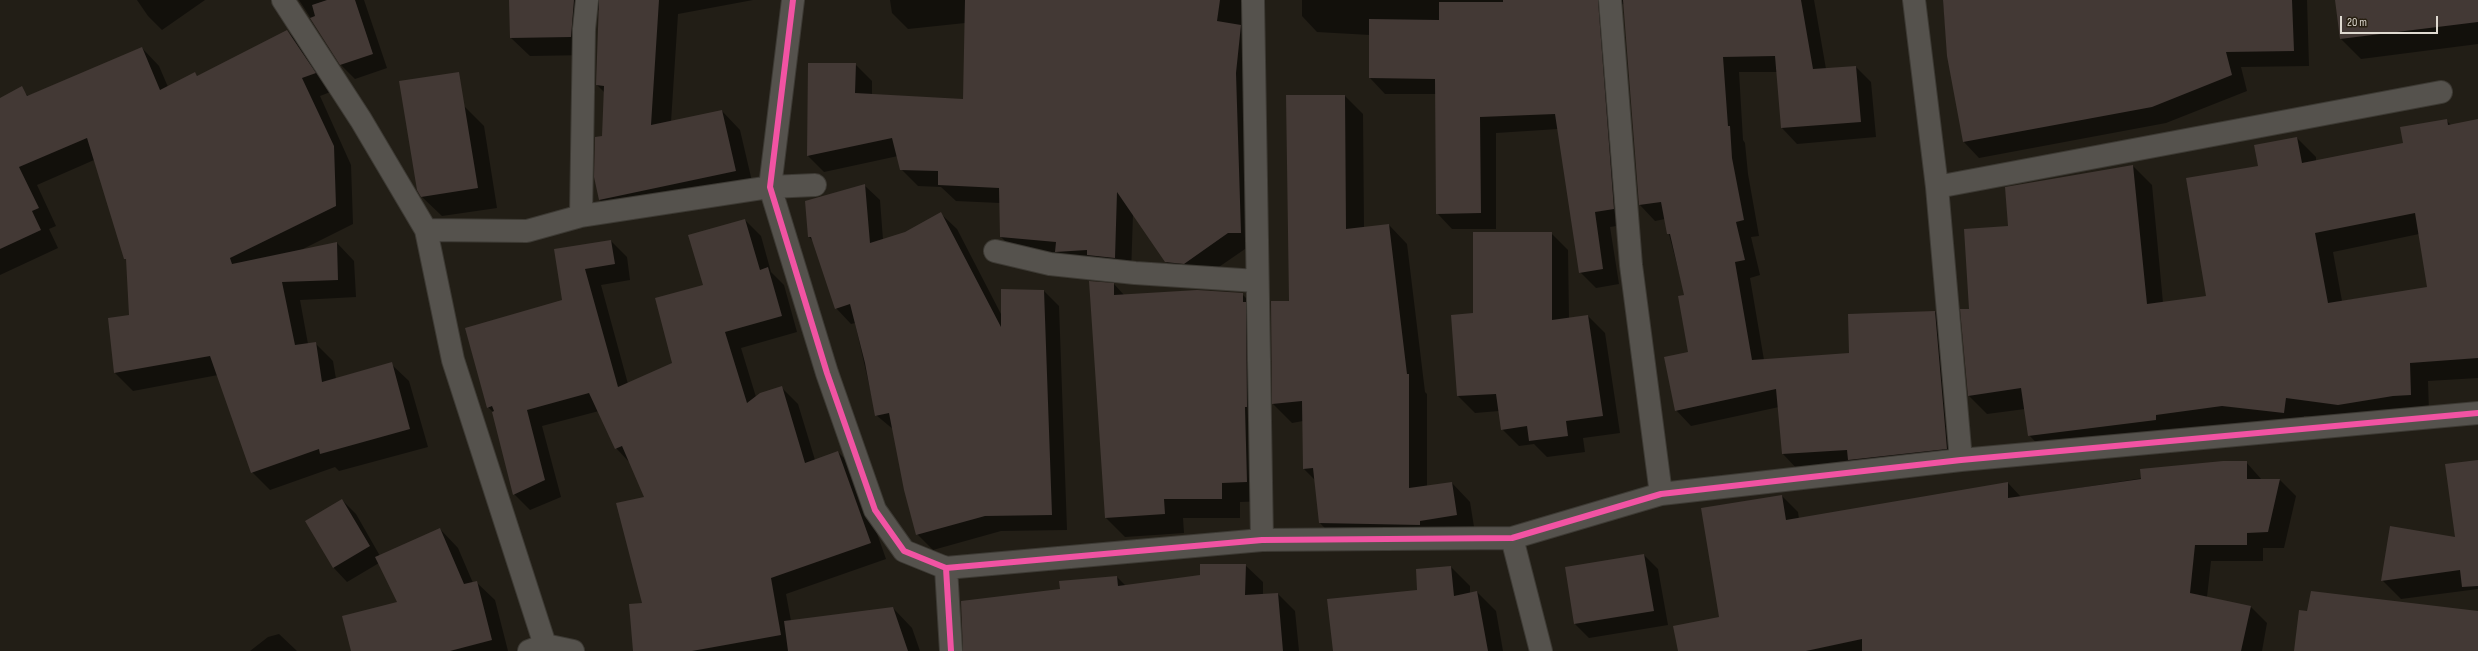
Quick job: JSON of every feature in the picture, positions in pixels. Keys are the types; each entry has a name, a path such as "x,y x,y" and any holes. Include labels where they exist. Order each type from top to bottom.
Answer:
{"street":[{"path":"283,0 362,120 426,230 453,360 537,648 573,651"},
{"path":"581,216 584,29 587,0"},
{"path":"793,0 770,187 827,373 875,510 904,552 946,568 1262,540 1512,538 1661,494 1961,460 2478,413"},
{"path":"1253,0 1262,540"},
{"path":"1610,0 1631,265 1661,494"},
{"path":"1914,0 1937,188 1961,460"},
{"path":"1937,188 2441,92"},
{"path":"426,230 527,231 581,216 770,187 815,185"},
{"path":"995,251 1050,264 1135,273 1257,281"},
{"path":"1512,538 1542,651"},
{"path":"946,568 951,651"}],"building":[{"path":"327,0 355,0 373,54 340,65 310,18 315,16 312,5"},
{"path":"509,0 574,0 571,37 510,38"},
{"path":"599,0 659,0 651,125 722,110 736,171 599,200 594,177 595,137 602,136 604,86 596,85"},
{"path":"965,0 1220,0 1217,21 1241,25 1236,73 1241,233 1228,233 1184,264 1165,262 1117,192 1115,258 1087,255 1087,250 1055,252 1056,242 1000,237 999,188 938,185 938,171 900,170 892,138 807,156 808,63 856,63 855,93 963,99"},
{"path":"1503,0 1598,0 1614,209 1595,212 1603,269 1579,273 1555,114 1480,117 1481,213 1436,214 1435,79 1369,78 1369,19 1439,20 1439,2 1503,2"},
{"path":"1623,0 1801,0 1813,69 1856,66 1861,122 1781,128 1775,56 1723,57 1732,158 1744,220 1736,222 1745,260 1735,262 1752,360 1849,353 1848,314 1935,311 1947,449 1848,460 1847,450 1782,454 1776,389 1675,411 1664,357 1688,352 1678,296 1684,295 1670,234 1667,234 1661,202 1639,205"},
{"path":"1943,0 2292,0 2294,51 2226,52 2232,75 2152,107 1963,142 1947,56"},
{"path":"2335,0 2478,0 2478,22 2340,39"},
{"path":"287,30 316,73 302,78 334,146 336,206 230,258 232,264 337,242 338,280 282,282 295,345 316,342 322,382 392,362 410,429 320,454 319,449 251,473 210,356 114,373 108,318 129,315 126,259 124,259 87,138 19,167 39,208 32,211 41,230 0,249 0,98 22,86 27,96 142,47 160,90 195,72 197,76"},
{"path":"459,72 478,188 421,197 417,190 399,81"},
{"path":"1286,95 1345,95 1346,229 1389,224 1407,374 1409,374 1409,488 1452,482 1457,515 1420,521 1420,525 1319,523 1313,468 1303,469 1302,401 1272,404 1271,301 1289,301"},
{"path":"2447,119 2448,125 2478,119 2478,358 2410,363 2411,395 2393,396 2338,405 2286,398 2284,413 2222,406 2156,415 2156,420 2028,436 2021,388 1968,396 1960,309 1969,309 1964,229 2008,226 2005,187 2133,165 2147,304 2206,296 2186,178 2258,166 2254,145 2297,137 2302,163 2403,143 2400,127","holes":["2415,213 2427,287 2328,303 2315,233"]},
{"path":"865,184 870,243 905,232 941,212 1001,327 1001,289 1044,290 1052,515 985,516 916,535 904,490 889,413 875,416 865,363 850,304 835,309 811,237 808,237 805,201"},
{"path":"745,219 760,270 768,267 782,316 725,332 747,403 760,393 782,386 805,463 838,451 871,543 771,578 781,635 692,651 633,651 629,604 642,603 616,503 644,497 622,446 615,449 589,393 527,410 545,480 513,495 492,412 494,411 492,406 487,408 465,328 562,300 554,249 611,240 615,264 585,269 618,387 672,363 655,298 703,285 688,235"},
{"path":"1473,232 1552,232 1552,320 1588,315 1603,416 1566,421 1568,436 1529,441 1527,426 1501,430 1496,394 1457,396 1451,315 1473,313"},
{"path":"1089,281 1114,283 1114,295 1197,290 1243,293 1243,302 1246,302 1247,407 1245,407 1247,482 1222,483 1222,499 1164,499 1165,514 1105,518"},
{"path":"2478,460 2478,586 2462,587 2460,570 2381,581 2390,526 2455,537 2445,464"},
{"path":"2223,461 2247,461 2247,479 2280,479 2268,532 2247,533 2247,545 2195,545 2190,593 2251,606 2241,651 1862,651 1862,639 1806,651 1678,651 1673,626 1719,617 1701,508 1782,495 1786,520 2008,482 2008,498 2141,479 2140,469"},
{"path":"342,499 370,546 333,568 305,521"},
{"path":"440,528 464,584 477,581 492,640 450,651 351,651 342,616 397,602 375,557"},
{"path":"1644,554 1654,611 1574,624 1565,567"},
{"path":"1200,564 1246,564 1245,595 1278,593 1283,651 963,651 961,601 1060,589 1059,581 1117,576 1118,586 1200,575"},
{"path":"1451,566 1454,596 1477,591 1488,651 1333,651 1327,599 1417,590 1416,569"},
{"path":"2311,591 2478,611 2478,651 2294,651 2299,610 2307,611"},
{"path":"893,607 908,651 788,651 784,621"}],"cycle path":[{"path":"793,0 770,187 827,373 875,510 904,551 946,568 951,651"},
{"path":"946,568 1262,540 1512,538 1661,494 1961,460 2478,413"}]}
